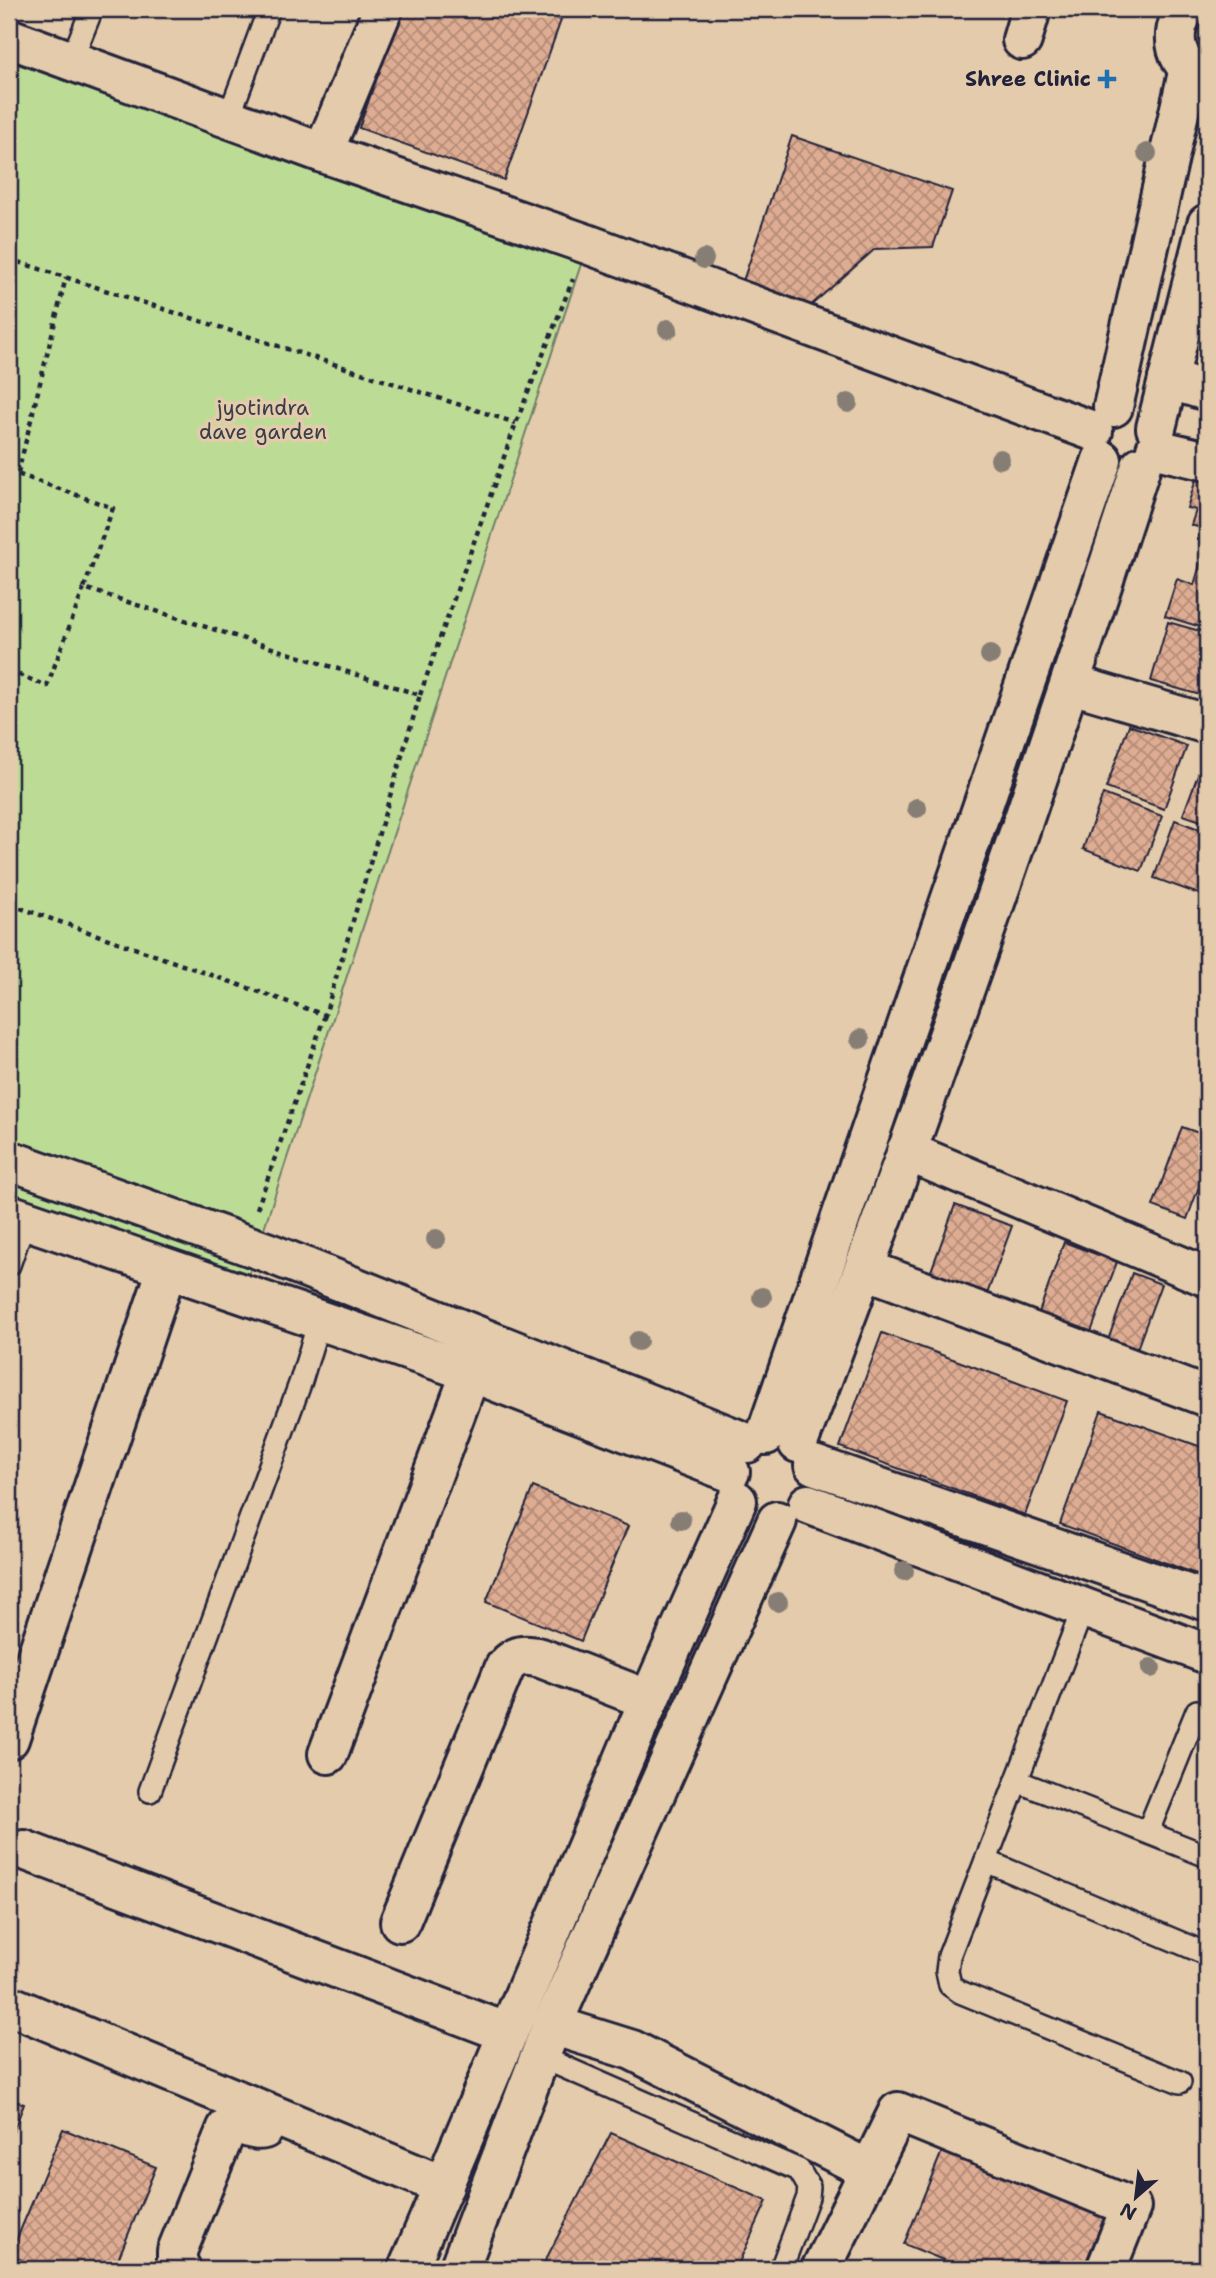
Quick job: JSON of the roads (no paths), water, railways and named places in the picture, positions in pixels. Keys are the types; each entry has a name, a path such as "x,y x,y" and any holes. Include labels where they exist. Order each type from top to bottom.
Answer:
{"street":[{"path":"323,153 383,9"},
{"path":"1186,9 1175,30 1176,44 1180,58 1198,73 1103,433 765,1460 742,1509 755,1517 792,1512 1084,1606 1207,1654"},
{"path":"9,38 323,153 587,244 1103,433 1121,470 1151,448 1207,461"},
{"path":"408,2269 649,1700 765,1460 865,1269 1151,448 1206,239"},
{"path":"1168,379 1207,391"},
{"path":"1103,433 1124,405 1144,411 1151,448"},
{"path":"1071,684 1207,724"},
{"path":"906,1151 1207,1277"},
{"path":"9,1160 244,1244 765,1460 817,1478 792,1512 547,2041 459,2269"},
{"path":"17,1216 471,1372 765,1460 1207,1601"},
{"path":"9,1739 167,1269"},
{"path":"865,1269 1207,1397"},
{"path":"328,1755 471,1372"},
{"path":"400,1922 506,1667 514,1657 528,1655 541,1658 649,1700"},
{"path":"24,1850 508,2034"},
{"path":"9,2005 444,2186"},
{"path":"547,2041 632,2050 869,2170"},
{"path":"828,2267 869,2170 898,2112 1131,2207 1106,2269"},
{"path":"181,2269 177,2261 177,2251 227,2128 232,2124 258,2131 264,2129 272,2115"}],"lane":[{"path":"71,61 92,9"},
{"path":"228,118 269,9"},
{"path":"9,1265 17,1216"},
{"path":"150,1791 301,1381 320,1318"},
{"path":"1084,1606 949,1956 947,1971 950,1984 960,1992 1180,2082"},
{"path":"1148,1831 1197,1711"},
{"path":"1017,1781 1207,1856"},
{"path":"986,1861 1207,1954"},
{"path":"547,2041 799,2170 808,2186 808,2197 781,2269"}],"place":[{"name":"Shree Clinic","path":"1107,79"}],"park label":[{"name":"jyotindra dave garden","path":"263,420"}]}
